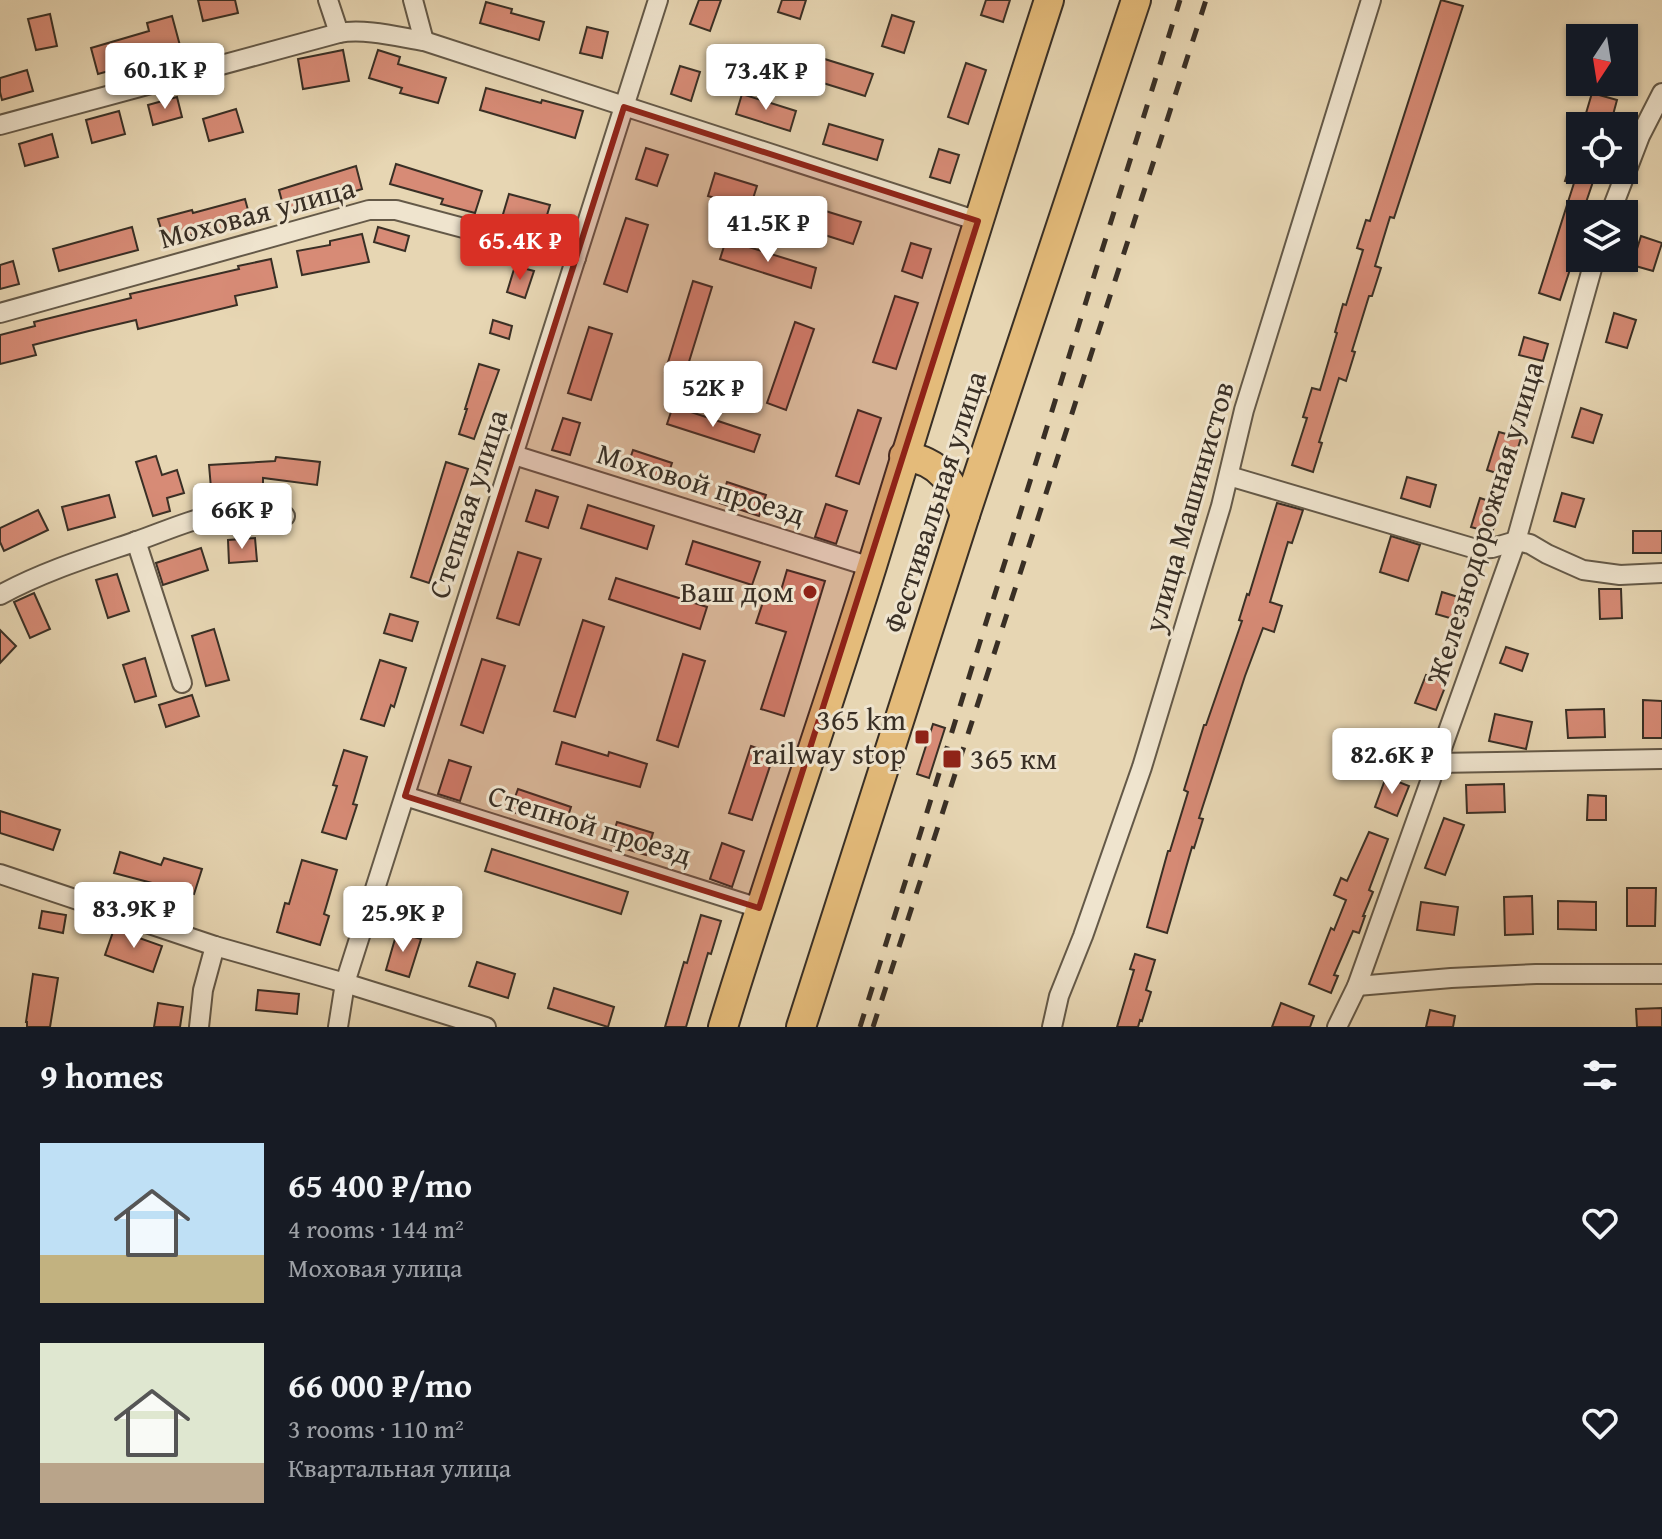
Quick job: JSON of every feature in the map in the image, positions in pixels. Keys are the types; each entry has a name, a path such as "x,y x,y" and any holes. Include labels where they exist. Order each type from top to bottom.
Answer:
{"main road":[{"name":"Фестивальная улица","path":"723,1027 1049,0"},
{"name":"Фестивальная улица","path":"801,1027 965,515 1136,0"},
{"path":"904,456 930,463 946,476 965,515"}],"street":[{"path":"328,0 339,33"},
{"path":"413,0 424,41"},
{"name":"Степная улица","path":"338,1027 345,983 658,0"},
{"name":"улица Машинистов","path":"1052,1027 1059,996 1138,779 1229,476 1244,410 1371,0"},
{"path":"0,125 339,33 378,34 424,41 978,221"},
{"path":"1615,200 1640,136 1662,93"},
{"name":"Моховая улица","path":"0,313 369,210 396,210 576,258"},
{"name":"Железнодорожная улица","path":"1337,1027 1357,986 1516,541 1591,272"},
{"name":"Моховой проезд","path":"514,455 871,567"},
{"path":"1229,476 1476,549 1516,541 1530,544 1583,570 1620,575 1662,573"},
{"path":"0,595 44,573 226,512 257,511 285,516"},
{"path":"136,541 182,683"},
{"path":"1437,763 1662,759"},
{"name":"Степной проезд","path":"405,796 759,908"},
{"path":"0,874 215,946 486,1027"},
{"path":"199,1027 203,990 215,946"},
{"path":"1357,986 1536,974 1662,974"}],"highlighted area":[{"path":"624,107 978,221 759,908 405,796"}],"building":[{"path":"198,0 235,0 238,13 203,21"},
{"path":"699,0 721,0 710,31 690,24"},
{"path":"782,0 806,0 800,19 778,12"},
{"path":"986,0 1010,0 1003,22 981,15"},
{"path":"1441,0 1463,6 1394,218 1390,217 1375,266 1381,268 1372,296 1369,296 1346,381 1339,378 1313,472 1292,465 1307,418 1303,417 1312,388 1320,390 1343,304 1346,305 1363,250 1357,248 1366,220 1370,221"},
{"path":"486,2 544,22 539,40 480,23"},
{"path":"50,14 57,46 36,50 28,19"},
{"path":"892,15 914,22 904,53 882,46"},
{"path":"172,16 182,53 98,74 91,48 149,31 147,23"},
{"path":"587,27 608,32 602,58 580,53"},
{"path":"789,48 873,74 865,96 781,70"},
{"path":"343,50 349,81 303,89 298,59"},
{"path":"378,50 400,57 398,64 446,78 438,103 400,93 402,88 369,78"},
{"path":"966,63 986,70 968,124 948,117"},
{"path":"680,66 700,72 691,101 671,94"},
{"path":"27,70 33,91 2,100 0,78"},
{"path":"486,88 583,111 575,138 480,110"},
{"path":"742,94 796,111 790,131 736,114"},
{"path":"1591,96 1617,100 1614,112 1586,112"},
{"path":"177,97 182,117 153,125 148,105"},
{"path":"236,109 243,132 209,141 203,119"},
{"path":"119,111 125,134 92,143 86,120"},
{"path":"829,124 883,140 877,160 823,144"},
{"path":"52,134 58,157 25,166 19,144"},
{"path":"646,148 668,155 657,186 636,179"},
{"path":"939,149 959,155 950,183 930,177"},
{"path":"396,164 482,191 475,213 441,204 443,199 390,184"},
{"path":"356,166 362,189 285,213 279,190"},
{"path":"715,173 757,186 750,208 708,196"},
{"path":"1574,184 1592,184 1587,200 1569,200"},
{"path":"509,194 550,205 542,232 501,221"},
{"path":"245,199 251,221 165,242 158,219"},
{"path":"1566,208 1566,272 1569,272 1560,300 1539,293"},
{"path":"819,209 861,222 853,244 812,231"},
{"path":"626,218 648,225 627,292 604,284"},
{"path":"132,227 138,250 59,271 53,249"},
{"path":"378,227 409,236 405,251 374,242"},
{"path":"362,234 369,262 302,275 297,251 330,245 330,241"},
{"path":"1641,236 1662,243 1653,271 1638,267"},
{"path":"726,240 816,268 811,288 720,259"},
{"path":"911,243 931,249 922,278 902,271"},
{"path":"271,259 277,287 235,296 237,305 138,329 136,320 89,331 33,345 36,355 0,364 0,335 35,326 34,322 131,298 130,294"},
{"path":"13,261 19,284 0,289 0,265"},
{"path":"515,266 534,271 525,298 507,292"},
{"path":"693,281 712,287 684,378 665,372"},
{"path":"895,296 918,303 896,369 873,362"},
{"path":"1614,313 1636,320 1627,348 1606,342"},
{"path":"493,320 512,326 509,339 490,333"},
{"path":"795,322 814,329 786,410 767,403"},
{"path":"589,327 612,334 591,400 568,393"},
{"path":"1524,337 1548,344 1543,361 1519,355"},
{"path":"479,364 499,370 474,439 459,434"},
{"path":"673,406 760,435 754,452 667,424"},
{"path":"1581,408 1602,415 1593,443 1572,437"},
{"path":"858,410 881,418 859,484 836,476"},
{"path":"563,418 580,423 570,455 552,450"},
{"path":"1499,432 1521,438 1509,477 1487,470"},
{"path":"633,450 672,463 665,484 626,471"},
{"path":"156,456 162,475 177,470 184,493 167,498 170,511 153,516 136,462"},
{"path":"276,457 320,462 317,485 263,478 263,485 211,488 209,465 275,461"},
{"path":"446,462 468,469 429,583 411,577"},
{"path":"1407,477 1436,485 1430,507 1401,498"},
{"path":"727,482 766,495 759,516 720,503"},
{"path":"536,490 558,497 548,528 526,521"},
{"path":"1562,493 1584,499 1575,527 1554,521"},
{"path":"109,495 115,517 68,530 62,507"},
{"path":"1480,498 1501,505 1492,533 1471,527"},
{"path":"1277,503 1303,510 1292,543 1288,542 1270,602 1282,606 1274,632 1263,628 1245,676 1199,818 1203,819 1167,933 1147,927 1188,792 1184,790 1242,621 1239,620"},
{"path":"826,504 847,511 836,544 815,537"},
{"path":"588,505 654,526 647,549 581,528"},
{"path":"38,510 48,530 4,551 0,528"},
{"path":"1633,531 1662,531 1662,553 1633,553"},
{"path":"1391,536 1420,545 1408,581 1380,572"},
{"path":"255,538 257,561 229,563 228,540"},
{"path":"693,541 760,562 752,585 686,564"},
{"path":"201,548 208,570 163,585 156,563"},
{"path":"518,552 541,559 519,625 497,618"},
{"path":"787,570 825,581 784,716 761,709 786,632 756,623 764,599 777,604"},
{"path":"117,574 129,611 108,618 96,580"},
{"path":"616,578 707,607 700,629 609,599"},
{"path":"1599,589 1621,589 1622,618 1600,619"},
{"path":"1442,592 1471,601 1464,622 1436,614"},
{"path":"34,593 50,629 30,638 14,602"},
{"path":"390,614 418,622 412,641 384,633"},
{"path":"583,620 604,627 575,717 554,711"},
{"path":"214,629 229,680 206,686 192,636"},
{"path":"0,630 16,646 0,663"},
{"path":"1506,647 1528,654 1522,671 1500,663"},
{"path":"683,654 705,661 678,747 657,740"},
{"path":"145,658 156,696 135,702 123,665"},
{"path":"482,659 505,666 483,733 461,725"},
{"path":"380,660 406,668 394,707 391,705 384,726 361,719"},
{"path":"1426,675 1447,682 1436,710 1415,703"},
{"path":"192,695 199,716 166,727 159,705"},
{"path":"1643,700 1662,701 1662,738 1643,738"},
{"path":"1604,709 1605,737 1568,738 1566,710"},
{"path":"1495,714 1532,722 1526,749 1489,741"},
{"path":"933,724 945,728 929,778 917,774"},
{"path":"562,742 647,764 640,787 556,764"},
{"path":"751,746 774,754 752,820 729,813"},
{"path":"344,750 367,757 346,839 322,832 337,786 333,785"},
{"path":"449,760 471,767 460,801 438,794"},
{"path":"1386,777 1409,786 1397,816 1375,807"},
{"path":"1504,784 1505,812 1467,813 1466,785"},
{"path":"518,789 571,807 564,829 510,811"},
{"path":"1588,795 1606,796 1606,820 1587,820"},
{"path":"0,811 60,830 53,850 0,833"},
{"path":"1444,818 1464,825 1445,875 1425,868"},
{"path":"617,822 653,833 646,855 610,844"},
{"path":"1369,832 1388,839 1369,890 1373,892 1359,933 1353,931 1334,975 1338,976 1331,993 1309,984 1331,928 1334,930 1346,900 1334,895 1341,878 1347,881"},
{"path":"722,843 744,851 732,887 710,879"},
{"path":"492,849 628,892 621,914 485,871"},
{"path":"120,852 161,865 164,858 202,869 194,894 114,873"},
{"path":"302,860 337,870 324,914 329,916 320,945 277,932"},
{"path":"1627,888 1656,888 1655,926 1627,926"},
{"path":"1532,896 1533,934 1505,935 1504,897"},
{"path":"1558,901 1596,902 1596,930 1558,929"},
{"path":"1421,902 1458,907 1454,935 1417,930"},
{"path":"42,911 66,915 63,933 39,928"},
{"path":"701,915 721,921 711,954 708,953 686,1027 665,1027 684,962 687,963"},
{"path":"114,929 162,946 153,972 105,955"},
{"path":"397,932 421,939 409,977 386,970"},
{"path":"1135,954 1155,960 1146,990 1151,992 1138,1027 1117,1027 1134,970 1130,969"},
{"path":"477,962 515,974 508,998 469,986"},
{"path":"33,974 58,978 50,1027 27,1027"},
{"path":"554,988 614,1007 608,1027 548,1008"},
{"path":"258,990 299,994 297,1014 256,1010"},
{"path":"158,1003 183,1007 180,1027 154,1027"},
{"path":"1281,1003 1314,1016 1310,1027 1272,1027"},
{"path":"1662,1008 1662,1027 1637,1027 1636,1009"},
{"path":"1430,1010 1455,1016 1453,1027 1426,1027"}],"railway":[{"path":"860,1027 1180,0"},
{"path":"873,1027 1206,0"}],"place":[{"name":"Ваш дом","path":"810,592"},
{"name":"365 km railway stop","path":"922,737"},
{"name":"365 км","path":"952,759"}]}
